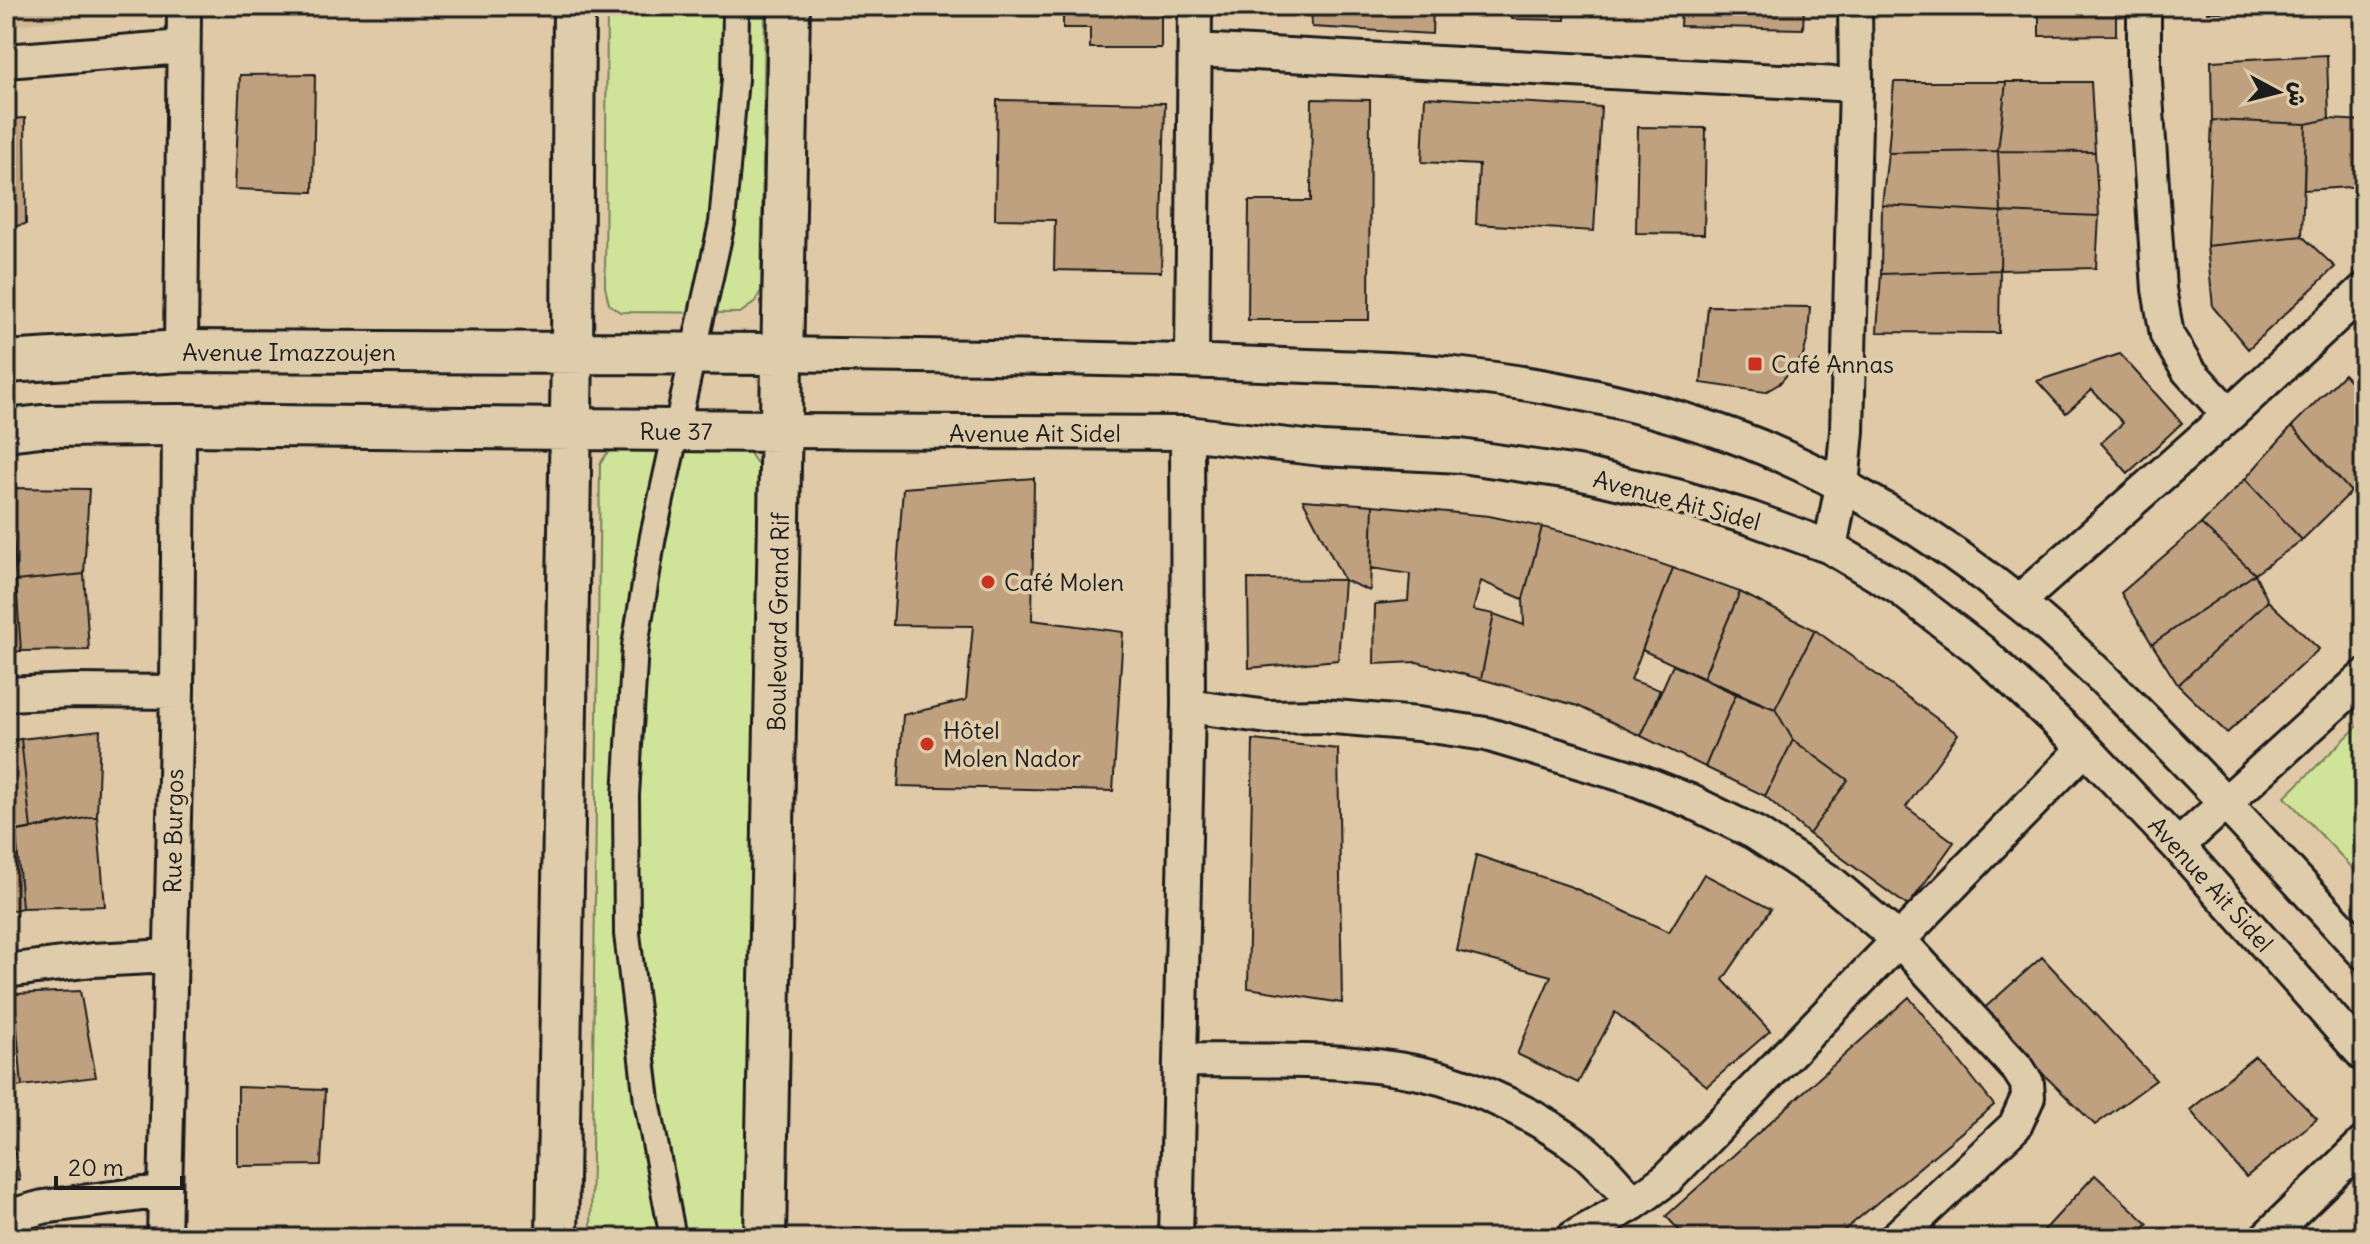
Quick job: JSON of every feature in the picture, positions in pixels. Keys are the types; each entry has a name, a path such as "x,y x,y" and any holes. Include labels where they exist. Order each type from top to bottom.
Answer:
{"street":[{"path":"181,351 184,6"},
{"path":"557,1238 572,353 574,6"},
{"path":"673,1238 647,1101 627,934 626,795 635,646 653,536 722,223 735,79 736,6"},
{"name":"Boulevard Grand Rif","path":"765,1238 789,6"},
{"path":"1192,360 1195,6"},
{"path":"1830,547 1842,486 1847,431 1856,85 1855,6"},
{"path":"2144,6 2144,67 2159,289 2167,335 2188,370 2229,415"},
{"path":"6,61 183,47"},
{"path":"1195,50 1856,85"},
{"path":"2018,602 2229,415 2364,290"},
{"name":"Avenue Imazzoujen","path":"6,362 181,351 572,353"},
{"path":"572,353 1192,360 1453,373 1580,394 1659,413 1732,436 1842,486 1905,524 2018,602 2074,651 2228,803 2364,953"},
{"path":"6,430 41,426 179,425 569,430"},
{"name":"Rue Burgos","path":"164,1238 177,692 179,425"},
{"name":"Rue 37","path":"569,430 782,431"},
{"name":"Avenue Ait Sidel","path":"782,431 1187,433 1322,449 1461,456 1578,473 1677,496 1830,547 1899,588 1981,651 2085,748 2178,846 2364,1055"},
{"path":"1176,1238 1188,706 1187,433"},
{"path":"2178,846 2364,677"},
{"path":"6,694 177,692"},
{"path":"1188,706 1268,717 1322,716 1418,724 1486,734 1630,777 1690,801 1755,833 1833,884 1900,941 2018,1069 2027,1083 2028,1097 2015,1126 1896,1238"},
{"path":"1573,1238 1634,1203 1668,1178 2085,748"},
{"path":"6,971 93,960 170,956"},
{"path":"1181,1060 1330,1062 1425,1074 1492,1097 1543,1123 1585,1152 1634,1203"},
{"path":"2266,1238 2364,1143"},
{"path":"6,1217 86,1200 165,1191"}],"shaded area":[{"path":"6,6 110,6 110,15 6,26"}],"green space":[{"path":"607,6 765,6 761,291 754,303 740,313 620,312 609,304 605,287"},
{"path":"737,446 749,452 758,465 749,1238 591,1238 600,464 616,447"},
{"path":"2364,720 2364,880 2285,797"}],"building":[{"path":"1063,6 1161,6 1161,48 1090,48 1090,28 1063,28"},
{"path":"1311,6 1433,6 1432,34 1312,27"},
{"path":"1512,6 1565,6 1565,20 1512,19"},
{"path":"1681,6 1804,6 1803,29 1680,26"},
{"path":"2039,6 2116,6 2116,35 2039,36"},
{"path":"2207,6 2247,6 2247,12 2207,12"},
{"path":"2267,6 2318,6 2318,10 2267,10"},
{"path":"2327,55 2329,119 2306,124 2212,120 2211,61"},
{"path":"315,74 313,192 235,189 240,75"},
{"path":"1894,82 2006,82 1998,151 1888,153"},
{"path":"2006,82 2091,82 2095,152 1998,151"},
{"path":"1425,97 1601,107 1594,231 1476,224 1479,165 1422,162"},
{"path":"1312,99 1370,100 1369,320 1248,320 1249,201 1311,201"},
{"path":"997,100 1165,103 1161,272 1054,270 1055,220 995,219"},
{"path":"25,118 26,224 6,228 6,119"},
{"path":"2329,119 2364,121 2364,186 2304,190 2306,124"},
{"path":"2212,120 2306,124 2302,236 2207,246"},
{"path":"1638,127 1706,128 1704,234 1636,233"},
{"path":"1998,151 2095,152 2099,216 2001,212"},
{"path":"1998,151 2001,212 1882,205 1888,153"},
{"path":"1882,205 2001,212 2000,270 1881,274"},
{"path":"2001,212 2099,216 2096,268 2000,270"},
{"path":"2302,236 2335,267 2248,349 2213,307 2207,246"},
{"path":"2000,270 1999,333 1877,332 1881,274"},
{"path":"1708,306 1810,307 1803,356 1779,384 1765,392 1701,383"},
{"path":"2120,354 2182,423 2128,473 2101,443 2123,423 2092,390 2066,413 2037,381"},
{"path":"2344,374 2364,396 2364,477 2351,492 2292,426"},
{"path":"2292,426 2351,492 2302,540 2245,479"},
{"path":"1034,478 1032,620 1123,632 1113,791 898,786 903,715 966,700 973,626 893,625 903,488"},
{"path":"2245,479 2302,540 2255,574 2201,524"},
{"path":"10,488 89,489 84,574 16,581"},
{"path":"1303,500 1373,505 1370,591 1344,580"},
{"path":"1373,505 1489,516 1542,527 1523,599 1481,581 1473,610 1494,614 1481,679 1417,662 1374,664 1375,604 1408,601 1410,574 1371,568"},
{"path":"2201,524 2255,574 2152,644 2121,593"},
{"path":"1542,527 1590,539 1673,568 1631,680 1660,690 1641,736 1578,706 1481,679 1494,614 1524,625 1523,599"},
{"path":"1673,568 1740,592 1703,678 1642,650"},
{"path":"84,574 89,650 21,651 16,581"},
{"path":"2255,574 2268,601 2178,685 2152,644"},
{"path":"1248,579 1344,580 1338,660 1249,668"},
{"path":"16,581 21,651 6,653 6,582"},
{"path":"1740,592 1815,630 1775,709 1703,678"},
{"path":"2268,601 2319,649 2227,733 2178,685"},
{"path":"1815,630 1958,734 1906,807 1954,842 1908,906 1809,834 1848,780 1793,740 1775,709"},
{"path":"1673,665 1736,694 1705,767 1641,736"},
{"path":"1736,694 1775,709 1793,740 1765,796 1705,767"},
{"path":"100,730 97,816 31,829 21,739"},
{"path":"21,739 31,829 6,833 6,741"},
{"path":"1253,740 1338,749 1342,1003 1248,988"},
{"path":"1793,740 1848,780 1809,834 1765,796"},
{"path":"97,816 105,906 22,908 16,831"},
{"path":"16,831 22,908 6,912 6,833"},
{"path":"1476,855 1572,887 1669,932 1704,874 1771,909 1723,980 1770,1031 1707,1086 1615,1012 1578,1083 1517,1054 1551,976 1457,951"},
{"path":"2042,957 2156,1080 2095,1125 1980,1012"},
{"path":"80,991 96,1077 22,1086 14,994"},
{"path":"6,994 14,994 22,1086 6,1089"},
{"path":"1909,997 1994,1105 1835,1238 1686,1238 1666,1216"},
{"path":"2255,1056 2317,1119 2246,1177 2190,1110"},
{"path":"238,1087 325,1090 321,1165 238,1166"},
{"path":"6,1108 20,1180 6,1181"},
{"path":"2095,1175 2148,1224 2134,1238 2037,1238"},
{"path":"1932,1225 1945,1238 1918,1238"}],"place":[{"name":"Café Annas","path":"1755,364"},
{"name":"Café Molen","path":"988,582"},
{"name":"Hôtel Molen Nador","path":"927,744"}]}
